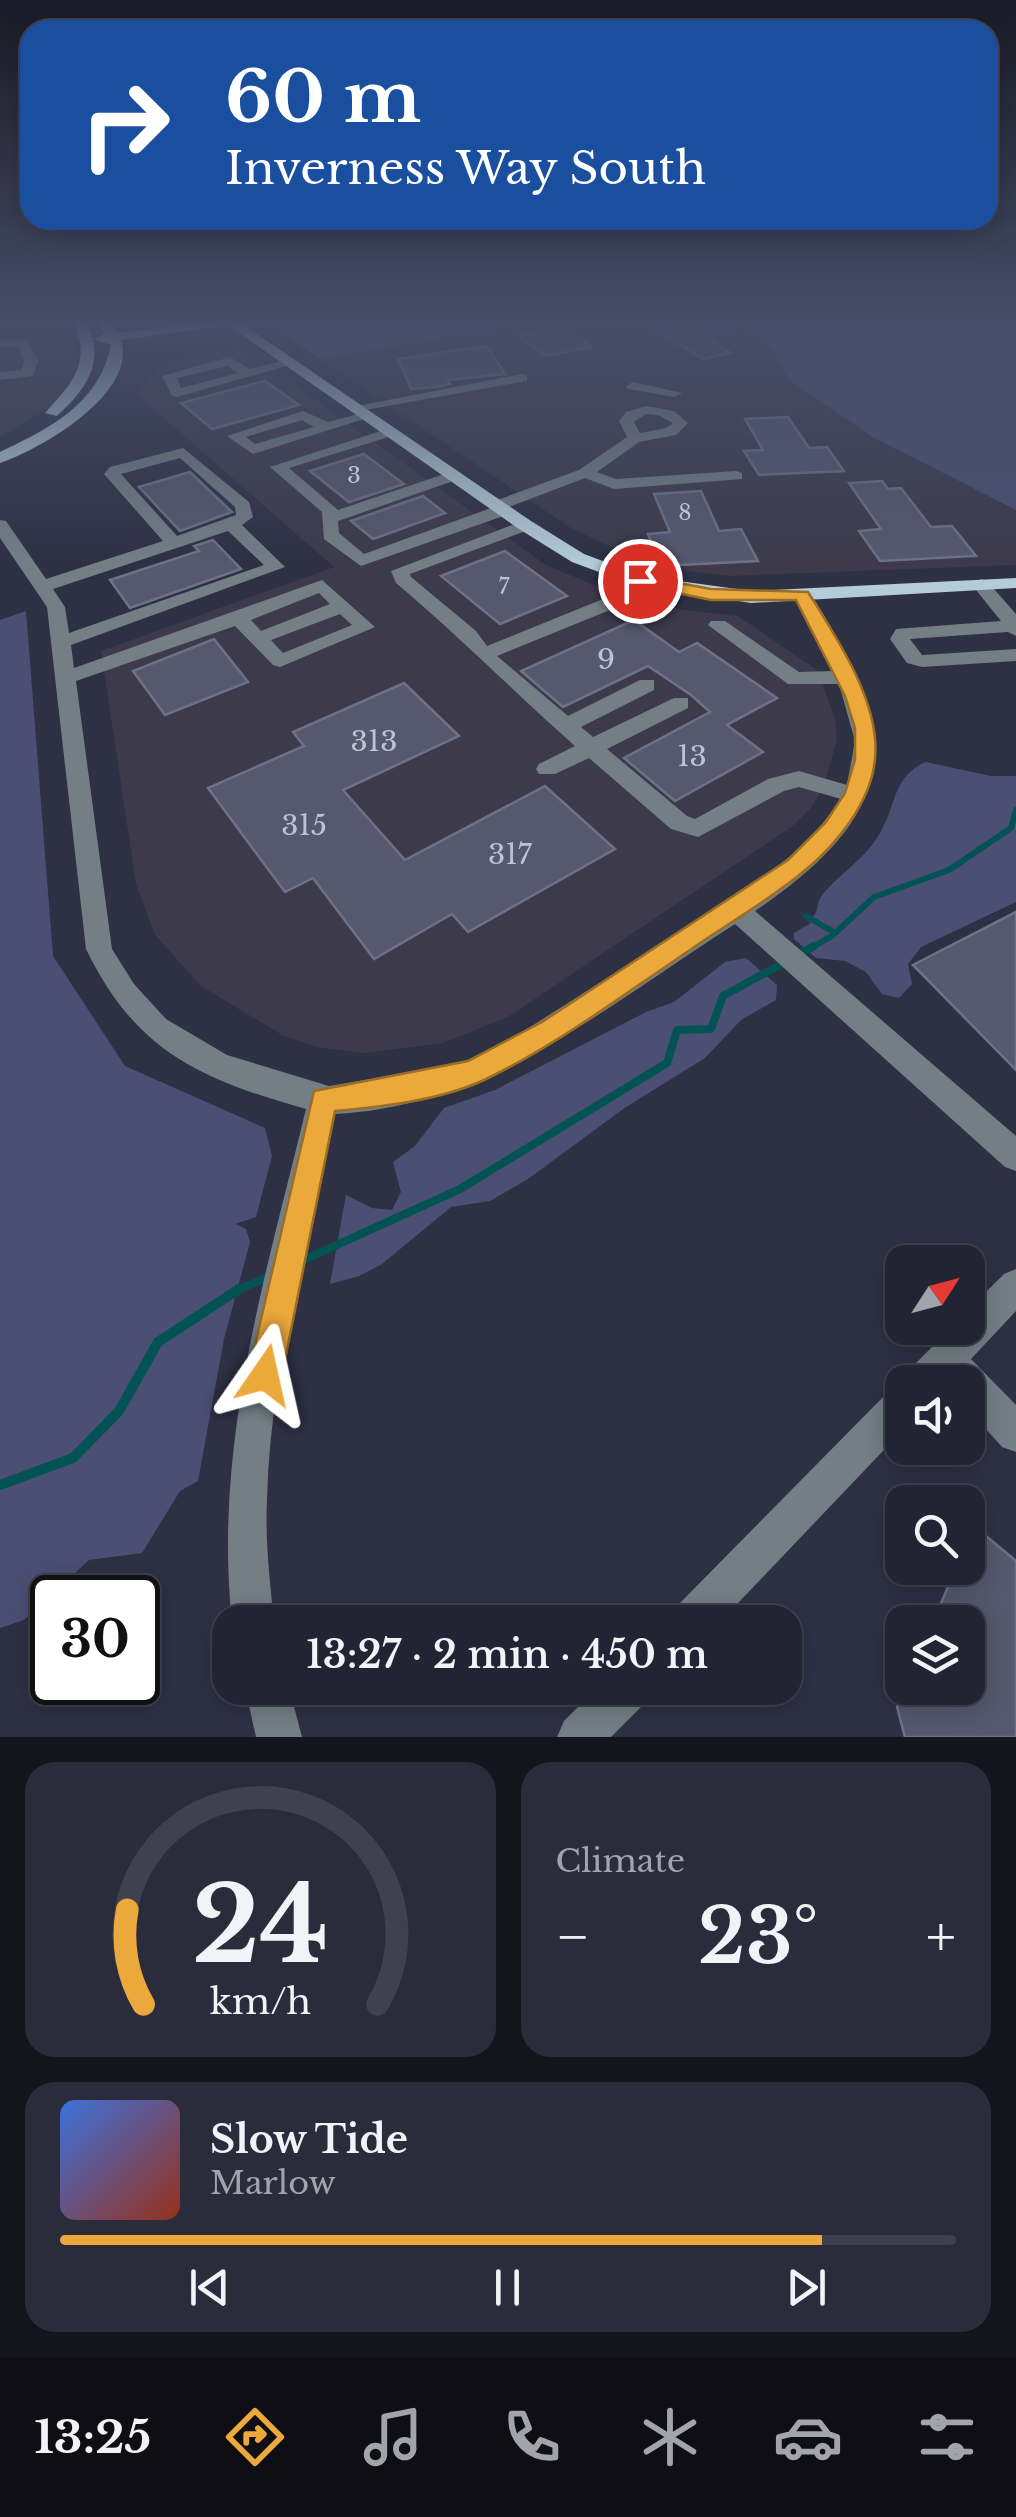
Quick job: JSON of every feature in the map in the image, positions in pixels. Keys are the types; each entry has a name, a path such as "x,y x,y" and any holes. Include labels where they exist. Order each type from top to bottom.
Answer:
{"main road":[{"path":"0,442 64,404"},
{"path":"0,458 42,437 88,404"},
{"path":"348,404 578,558 640,581 711,594 802,595 1016,583"}],"street":[{"path":"326,428 303,415 234,436 253,449 326,428 360,412 398,404"},
{"path":"390,432 278,467 330,511 330,535 361,560 585,473 634,438"},
{"path":"44,586 174,543 231,524 246,517 243,506 183,453 112,474 174,543"},
{"path":"585,473 618,484 736,476"},
{"path":"331,518 453,476"},
{"path":"585,499 620,488 618,484"},
{"path":"62,642 276,567 231,524"},
{"path":"0,525 9,550 44,586 56,607 62,642 60,678 99,949 121,990 154,1028 196,1058 324,1100 370,1096 472,1072 552,1030 735,909 807,856 856,795 865,760 864,728 845,677 802,595"},
{"path":"525,525 400,572 402,579 469,636 483,656 679,824 698,828 776,784 798,779 856,795"},
{"path":"483,656 620,599 640,581"},
{"path":"981,585 1015,627"},
{"path":"60,678 322,586 365,627 280,661 238,618"},
{"path":"257,639 343,606"},
{"path":"718,626 794,679 845,677"},
{"path":"1015,627 903,633 900,639 914,659 922,661 1016,655"},
{"path":"565,726 647,685"},
{"path":"547,770 681,702"},
{"path":"735,909 1016,1156"},
{"path":"251,1605 248,1479 278,1303 324,1100"},
{"path":"940,1365 1016,1286"},
{"path":"985,1410 1016,1433"},
{"path":"707,1605 885,1422"},
{"path":"272,1705 280,1737"}],"shaded area":[{"path":"0,404 54,404 53,405 0,437"},
{"path":"148,404 321,404 546,565 618,595 677,609 738,616 817,670 835,718 837,740 824,785 811,808 794,825 508,1017 443,1043 364,1053 321,1048 282,1035 201,986 155,935 136,884 101,651 334,567"},
{"path":"386,404 825,404 874,438 1016,510 1016,565 729,576 653,567 571,528"},
{"path":"825,404 1016,404 1016,510 874,438"},
{"path":"26,611 53,956 125,1066 265,1128 272,1156 256,1217 235,1224 246,1229 250,1242 224,1339 198,1481 180,1491 142,1553 89,1560 73,1575 30,1575 30,1614 0,1628 0,620"},
{"path":"926,762 991,776 1016,776 1016,902 921,947 908,964 912,984 899,998 882,994 866,972 845,961 816,958 794,939 794,933 811,923 804,917 814,916 822,895 875,841 901,783"},
{"path":"746,958 777,985 776,1000 741,1020 705,1058 626,1107 528,1179 490,1201 451,1207 382,1264 330,1284 346,1195 372,1208 392,1210 401,1192 393,1162 415,1146 444,1108 495,1090 646,1012 674,1002 725,962"}],"building":[{"path":"182,404 299,405 212,429"},
{"path":"788,417 809,448 827,447 844,471 759,475 744,451 763,450 745,419"},
{"path":"364,454 404,484 349,502 310,471"},
{"path":"190,472 232,512 180,531 139,487"},
{"path":"882,481 888,489 901,488 931,527 952,526 976,556 880,561 859,531 881,529 849,483"},
{"path":"701,491 719,531 741,529 758,561 660,566 648,534 670,532 654,494"},
{"path":"423,496 445,513 373,539 351,521"},
{"path":"213,540 241,569 130,608 110,580 199,551 194,546"},
{"path":"505,551 567,596 500,624 441,576"},
{"path":"634,620 679,652 697,643 777,698 727,725 763,752 675,801 624,758 710,712 691,695 648,666 563,707 521,671"},
{"path":"214,639 248,682 165,715 133,671"},
{"path":"404,683 459,736 343,790 405,860 545,786 615,849 468,932 452,914 374,959 313,878 285,892 208,788 304,746 293,732"},
{"path":"1016,912 1016,1070 913,965"},
{"path":"985,1535 1016,1561 1016,1737 905,1737 898,1705 985,1705 985,1605 940,1605 949,1585 985,1585"}],"waterway":[{"path":"809,949 832,936 874,897 949,870 1011,828 1016,810"},
{"path":"806,916 835,933"},
{"path":"796,956 814,946"},
{"path":"295,1264 460,1189 667,1063 677,1030 711,1029 723,996 785,962"},
{"path":"235,1291 270,1276"},
{"path":"235,1291 239,1289"},
{"path":"0,1485 73,1458 119,1411 158,1342 235,1291"}],"route":[{"path":"265,1375 324,1100 370,1096 472,1072 552,1030 796,866 834,827 856,795 865,760 864,728 854,696 802,595 711,594 640,581"}]}
